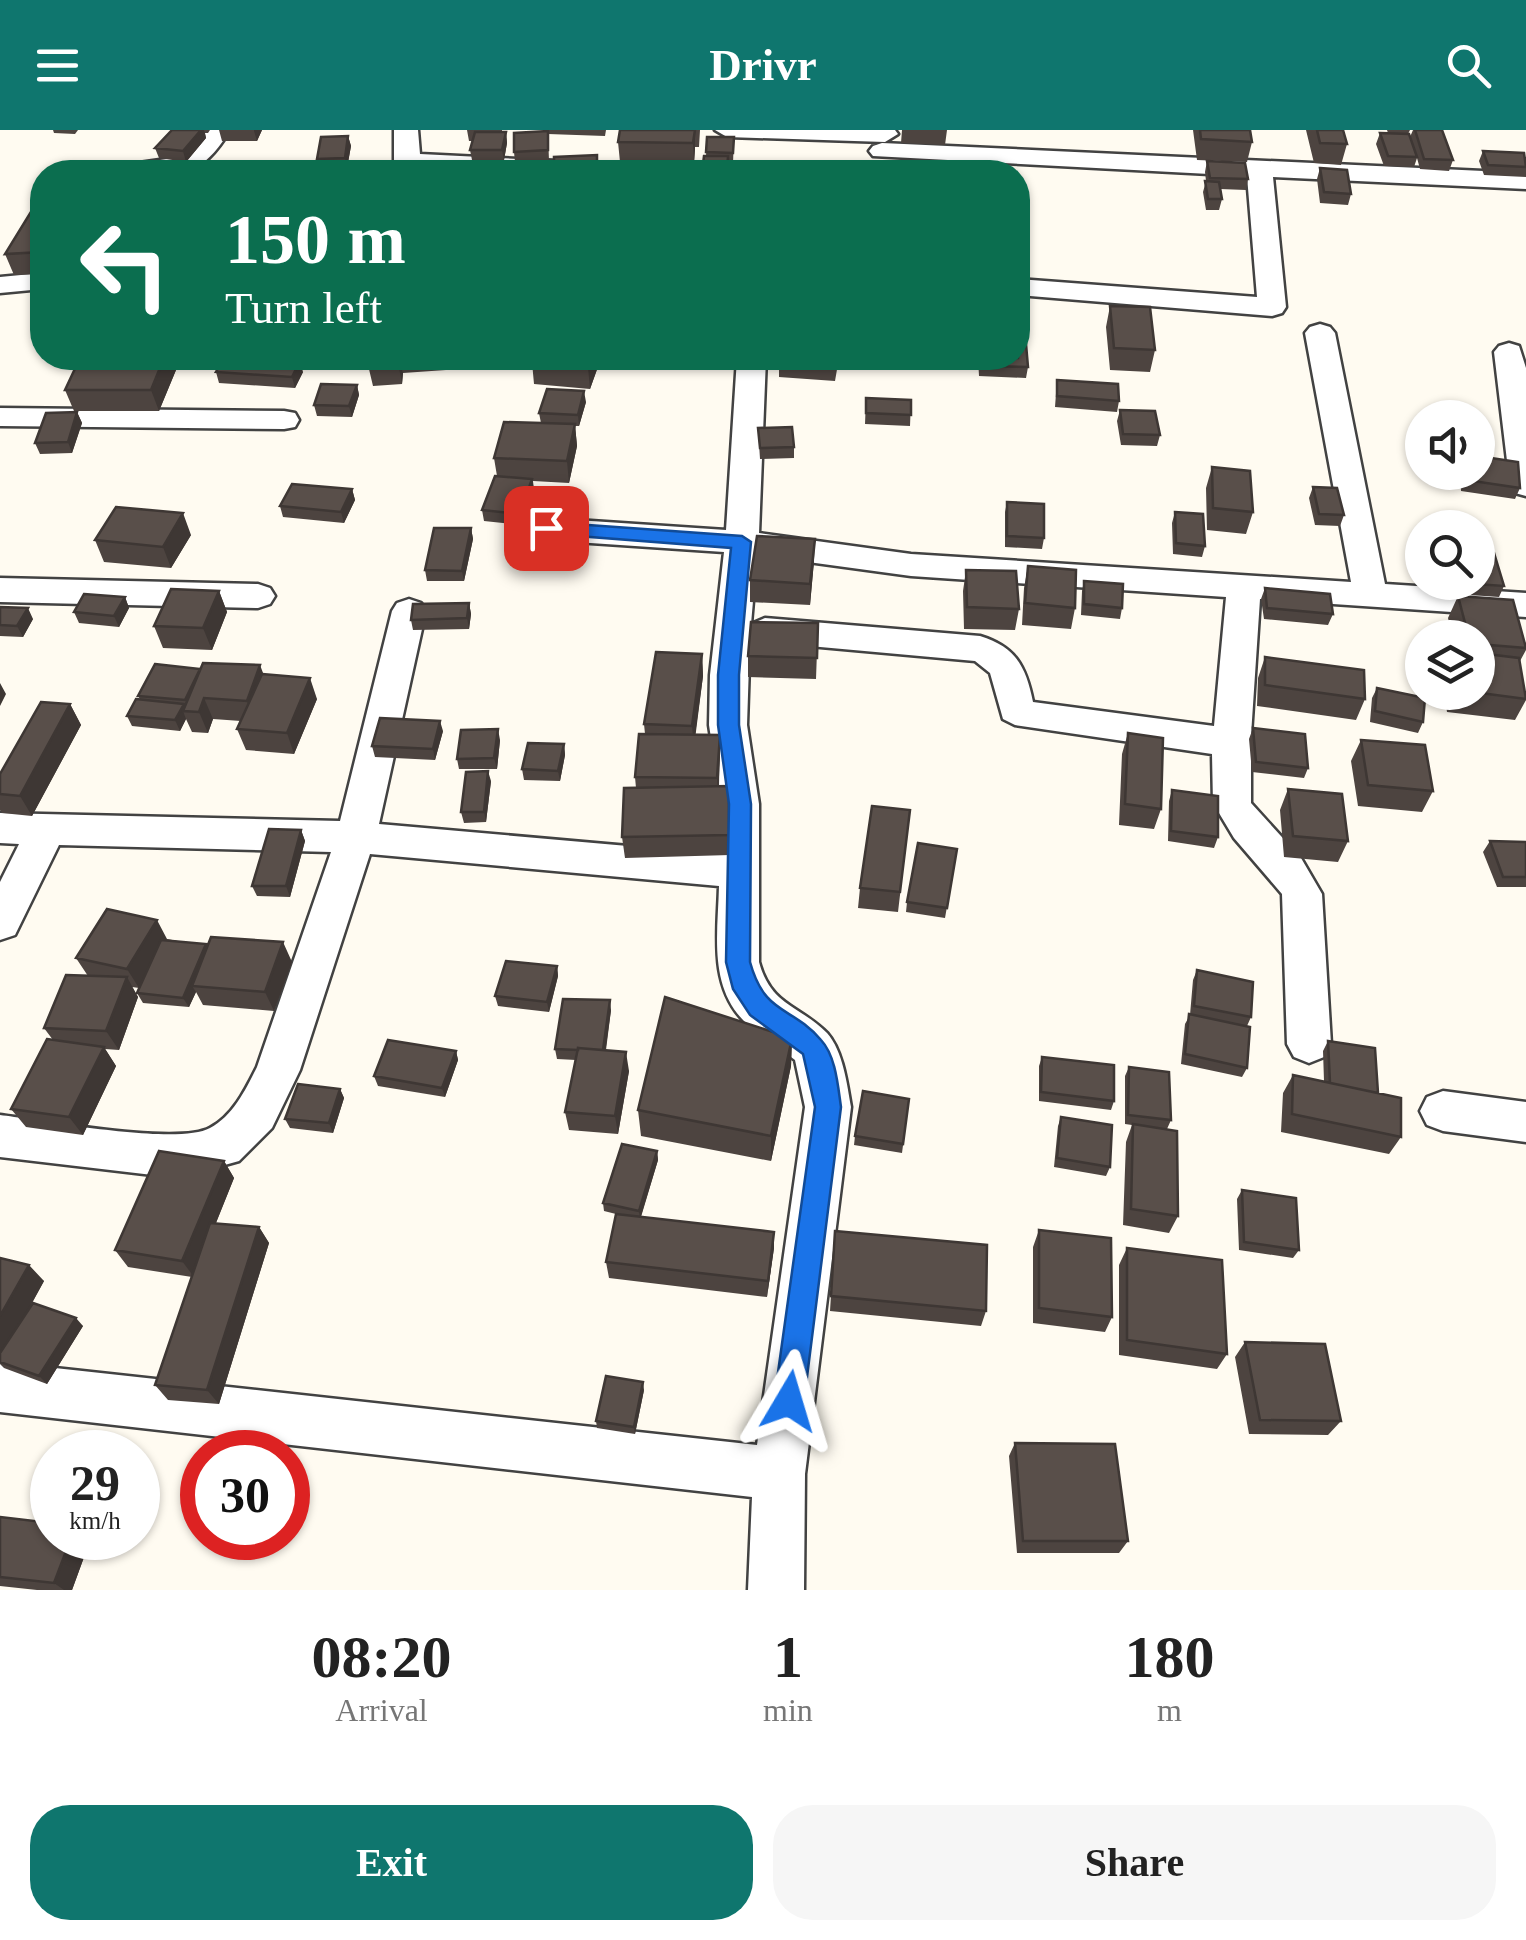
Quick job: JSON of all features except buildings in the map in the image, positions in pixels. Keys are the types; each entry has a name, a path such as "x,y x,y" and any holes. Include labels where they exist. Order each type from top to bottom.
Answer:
{"street":[{"path":"197,160 205,154 218,130"},
{"path":"406,130 407,160"},
{"path":"728,130 882,147 1526,182"},
{"path":"1030,288 1272,307 1259,168"},
{"path":"0,286 30,282"},
{"path":"1320,333 1370,593"},
{"path":"1508,352 1526,486"},
{"path":"751,370 728,725 740,804 738,962 745,989 759,1008 813,1048 824,1077 828,1107 779,1474 776,1590"},
{"path":"0,417 284,420"},
{"path":"546,528 742,542 911,564 1526,605"},
{"path":"1244,586 1230,797 1255,839 1294,874 1302,894 1310,1044"},
{"path":"0,590 258,596"},
{"path":"0,1136 178,1157 223,1146 256,1114 278,1070 356,837 409,611"},
{"path":"733,627 980,649 998,656 1008,666 1016,710 1028,715 1234,743"},
{"path":"0,828 356,837 590,870 739,872"},
{"path":"0,924 46,830"},
{"path":"1443,1111 1526,1122"},
{"path":"0,1387 779,1474"}],"route":[{"path":"546,528 742,542 728,675 728,725 740,804 738,962 745,989 759,1008 813,1048 824,1077 828,1107 789,1401"}]}
